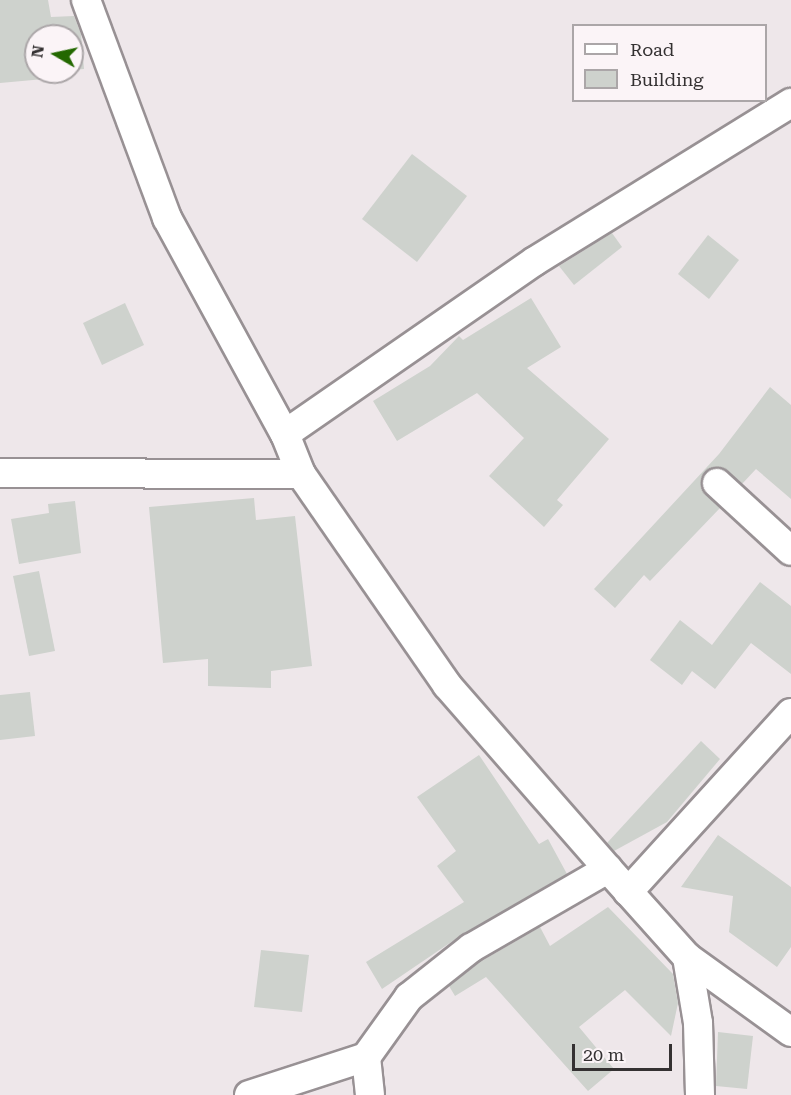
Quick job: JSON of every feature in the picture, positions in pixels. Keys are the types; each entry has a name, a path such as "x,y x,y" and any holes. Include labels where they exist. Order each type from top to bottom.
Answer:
{"street":[{"path":"86,0 167,218 285,434 301,474 447,685 628,892 687,957 791,1032"},
{"path":"285,434 535,261 791,103"},
{"path":"0,473 301,474"},
{"path":"717,483 791,551"},
{"path":"628,892 791,712"},
{"path":"249,1095 366,1057 409,997 471,948 608,868"},
{"path":"687,957 698,1023 700,1095"},
{"path":"366,1057 370,1095"}],"building":[{"path":"0,0 48,0 51,17 74,16 77,24 24,24 24,81 0,83"},
{"path":"412,154 467,196 417,262 362,219"},
{"path":"612,233 622,247 574,285 559,266"},
{"path":"708,235 739,260 709,299 678,274"},
{"path":"531,298 561,347 527,368 609,439 557,500 563,505 544,527 489,476 524,438 477,393 397,441 373,401 430,366 459,336 463,340"},
{"path":"125,303 144,345 102,365 83,323"},
{"path":"770,387 791,405 791,499 756,469 742,484 728,471 712,468 701,479 701,487 720,508 650,581 644,575 615,608 594,589 719,454"},
{"path":"254,498 256,520 295,516 312,666 271,671 271,688 208,686 208,659 163,663 149,507"},
{"path":"75,501 81,553 19,564 11,519 49,513 48,504"},
{"path":"39,571 55,651 29,656 13,576"},
{"path":"760,582 791,606 791,674 751,643 715,689 692,671 682,685 650,660 680,620 712,645"},
{"path":"30,692 35,736 0,740 0,695"},
{"path":"701,741 720,759 667,822 614,851 607,843"},
{"path":"479,755 539,844 548,839 567,874 463,934 382,989 366,962 464,902 437,866 456,851 417,797"},
{"path":"718,835 791,887 791,947 777,967 729,932 733,896 681,887"},
{"path":"608,907 673,974 678,1003 671,1036 625,990 579,1027 614,1069 588,1091 486,977 455,996 449,986 480,962 540,927 550,946"},
{"path":"261,950 309,955 302,1012 254,1007"},
{"path":"718,1032 753,1036 747,1089 716,1086"}]}
